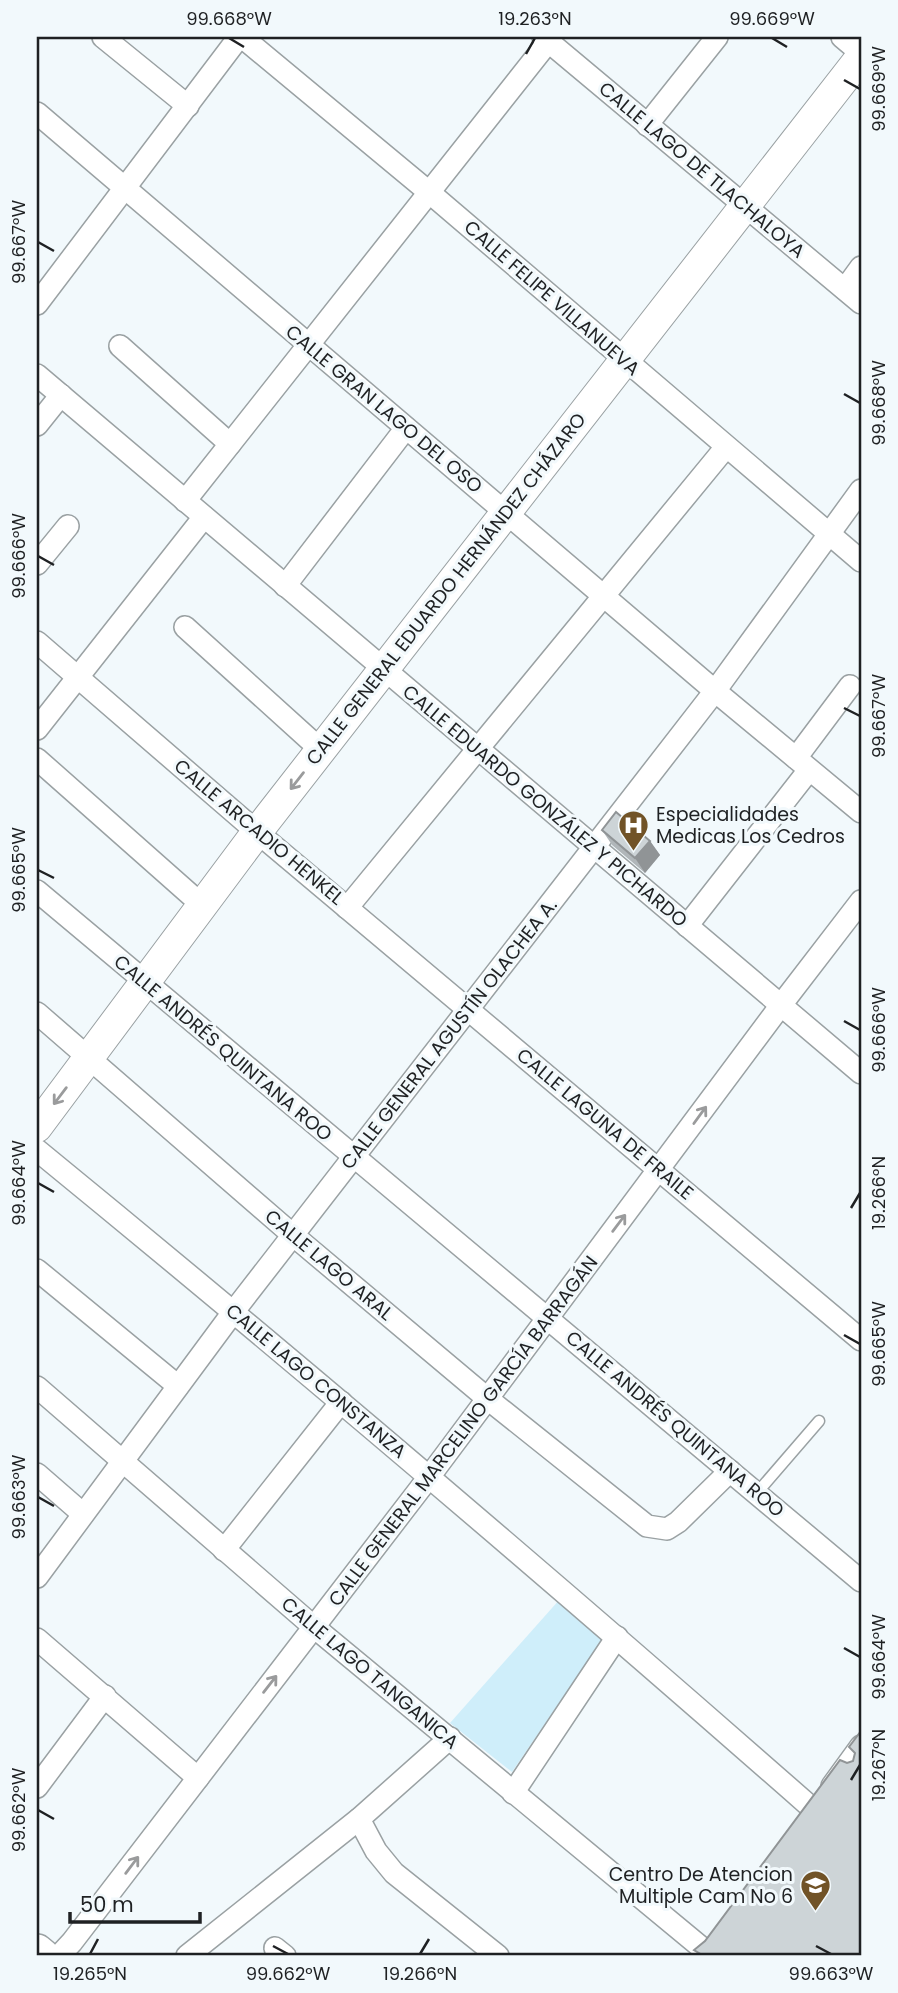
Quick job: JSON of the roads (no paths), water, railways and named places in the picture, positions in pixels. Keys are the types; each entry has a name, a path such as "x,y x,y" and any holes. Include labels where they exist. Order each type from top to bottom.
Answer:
{"main road":[{"name":"CALLE GENERAL EDUARDO HERNÁNDEZ CHÁZARO","path":"37,1127 257,832 861,55"},
{"path":"37,1951 43,1956"}],"street":[{"path":"103,37 188,106"},
{"path":"37,304 241,37"},
{"name":"CALLE FELIPE VILLANUEVA","path":"241,37 430,193 861,561"},
{"path":"647,125 717,37"},
{"path":"842,37 861,55"},
{"path":"185,501 430,193 548,38"},
{"name":"CALLE LAGO DE TLACHALOYA","path":"548,38 647,125 861,303"},
{"name":"CALLE GRAN LAGO DEL OSO","path":"37,113 861,813"},
{"path":"845,289 861,267"},
{"path":"120,345 230,444"},
{"name":"CALLE EDUARDO GONZÁLEZ Y PICHARDO","path":"37,374 861,1073"},
{"path":"37,425 61,395"},
{"path":"285,586 407,428"},
{"name":"CALLE ARCADIO HENKEL","path":"37,642 347,908 726,447"},
{"name":"CALLE GENERAL AGUSTÍN OLACHEA A.","path":"37,1577 234,1311 715,691 861,490"},
{"path":"37,729 204,517"},
{"path":"37,564 68,526"},
{"path":"185,627 321,750"},
{"path":"687,926 803,764 850,686"},
{"path":"37,760 202,905"},
{"name":"CALLE ANDRÉS QUINTANA ROO","path":"37,891 861,1581"},
{"name":"CALLE GENERAL MARCELINO GARCÍA BARRAGÁN","path":"59,1956 429,1477 861,901"},
{"name":"CALLE LAGUNA DE FRAILE","path":"347,908 861,1340"},
{"name":"CALLE LAGO ARAL","path":"37,1013 293,1236 488,1399 647,1526 667,1529 678,1522 730,1471"},
{"name":"CALLE LAGO CONSTANZA","path":"37,1150 234,1311 617,1637 810,1815 851,1768 861,1746"},
{"path":"37,1270 178,1386"},
{"name":"CALLE LAGO TANGANICA","path":"37,1388 314,1627 513,1793 710,1950"},
{"path":"224,1550 341,1402"},
{"path":"37,1474 83,1514"},
{"path":"513,1793 617,1637"},
{"path":"37,1639 198,1778"},
{"path":"37,1787 105,1696"},
{"path":"187,1956 359,1819 450,1738"},
{"path":"359,1819 376,1851 394,1873 498,1956"}],"lane":[{"path":"756,1494 819,1421"}],"place":[{"name":"Especialidades Medicas Los Cedros","path":"633,852"},
{"name":"Centro De Atencion Multiple Cam No 6","path":"816,1912"}]}
